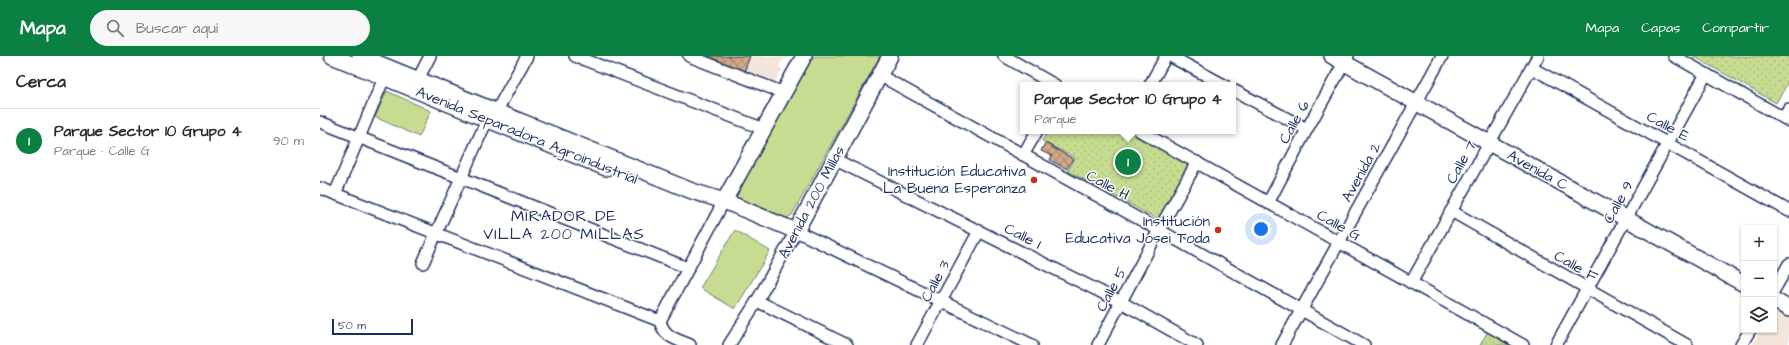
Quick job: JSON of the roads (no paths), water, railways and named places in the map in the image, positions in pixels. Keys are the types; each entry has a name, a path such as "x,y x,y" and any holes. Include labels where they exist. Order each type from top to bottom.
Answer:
{"street":[{"name":"Avenida Separadora Agroindustrial","path":"332,56 384,78 415,84"},
{"name":"Avenida Separadora Agroindustrial","path":"360,56 415,84 685,199 708,204 718,204 724,201 796,231"},
{"path":"415,84 430,56"},
{"path":"423,263 491,116 527,56"},
{"path":"575,56 764,129"},
{"path":"689,56 784,93"},
{"path":"690,345 669,336 662,330 660,321 804,56"},
{"name":"Avenida 200 Millas","path":"729,345 757,301 796,231 890,56"},
{"path":"1004,56 1050,82"},
{"path":"1152,82 1166,56"},
{"path":"1170,56 1218,82"},
{"name":"Avenida 2","path":"1282,345 1442,56"},
{"name":"Calle 7","path":"1411,283 1538,56"},
{"path":"1674,56 1787,116"},
{"name":"Avenida C","path":"1342,58 1416,103 1741,282"},
{"name":"Calle 6","path":"1268,203 1342,58"},
{"name":"Calle E","path":"1532,68 1789,211"},
{"name":"Calle 9","path":"1556,345 1706,74"},
{"name":"Calle H","path":"879,75 1364,345"},
{"path":"335,194 384,78"},
{"path":"1236,92 1306,129"},
{"path":"320,122 688,268"},
{"path":"1023,155 1035,134"},
{"name":"Calle G","path":"1146,134 1523,345"},
{"name":"Calle I","path":"834,159 1121,302 1197,345"},
{"name":"Calle 5","path":"1098,345 1197,162"},
{"path":"320,188 660,321"},
{"name":"Calle F","path":"1451,211 1688,345"},
{"path":"796,231 1032,345"},
{"name":"Calle 3","path":"917,345 979,231"},
{"path":"1777,285 1789,264"},
{"path":"757,301 847,345"},
{"path":"1777,302 1789,309"},
{"path":"1741,345 1748,333"}],"place":[{"name":"Parque Sector 10 Grupo 4","path":"1128,162"},
{"name":"Institución Educativa La Buena Esperanza","path":"1034,180"},
{"name":"Institución Educativa Josei Toda","path":"1218,230"}],"district":[{"name":"MIRADOR DE VILLA 200 MILLAS","path":"564,224"}]}
